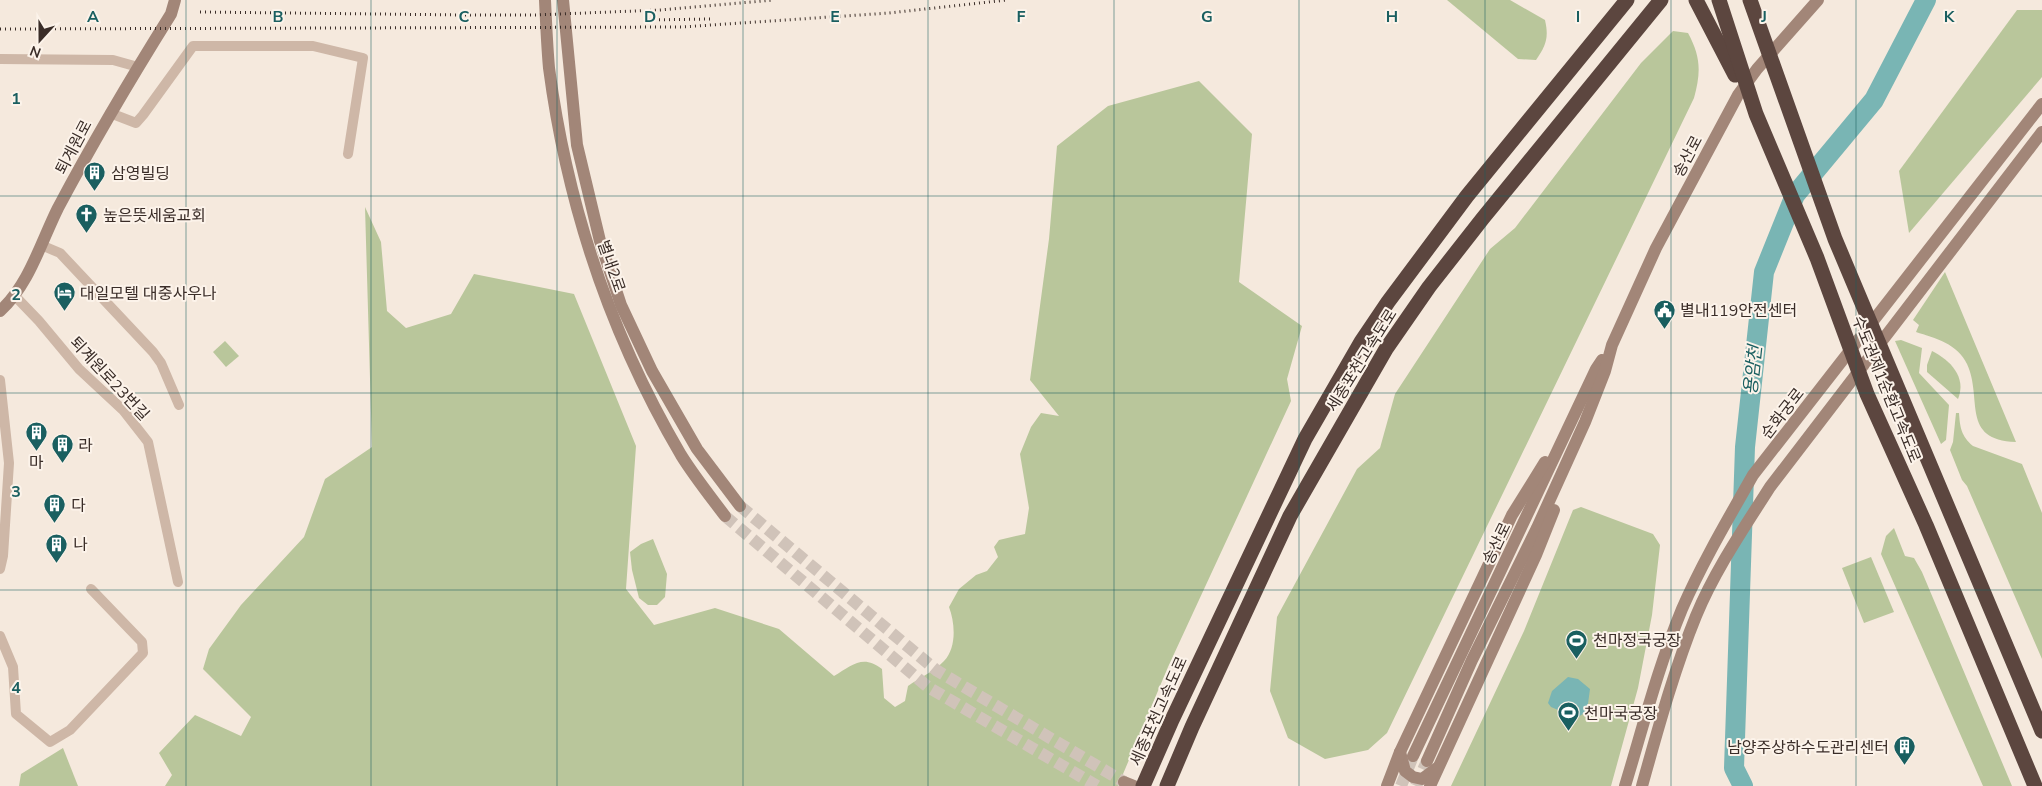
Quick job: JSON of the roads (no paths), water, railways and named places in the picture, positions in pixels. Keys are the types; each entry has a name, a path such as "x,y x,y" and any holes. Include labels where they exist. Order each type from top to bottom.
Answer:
{"highway":[{"name":"세종포천고속도로","path":"1143,786 1172,720 1305,438 1361,342 1388,302 1467,196 1627,0"},
{"name":"세종포천고속도로","path":"1167,786 1192,727 1290,516 1386,349 1429,287 1471,233 1661,0"},
{"path":"1696,0 1727,46"},
{"name":"수도권제1순환고속도로","path":"1719,0 1727,46 1817,258 1867,394 1926,525 2035,786"},
{"name":"수도권제1순환고속도로","path":"1750,0 1835,239 2042,731"}],"street":[{"name":"퇴계원로","path":"0,311 24,280 57,210 110,113 171,14 175,0"},
{"name":"별내2로","path":"545,0 549,67 562,144 587,244 608,307 639,376 682,456 725,516"},
{"name":"별내2로","path":"563,0 577,145 600,242 621,304 652,371 697,449 740,506"},
{"name":"송산로","path":"1580,419 1604,371 1612,345 1656,248 1738,95 1757,69 1818,0"},
{"path":"110,113 136,123 193,46 313,46 363,58 348,154"},
{"path":"0,59 113,60 138,67"},
{"name":"순화궁로","path":"1625,786 1656,679 1682,610 1716,540 1753,475 2042,104"},
{"path":"1642,786 1696,615 1732,547 1770,487 2042,132"},
{"path":"41,245 60,253 153,352 179,405"},
{"name":"퇴계원로23번길","path":"14,295 79,368 123,410 148,442 178,582"},
{"path":"0,380 9,463 3,556 0,570"},
{"path":"1387,786 1406,754 1512,515 1580,419"},
{"path":"1406,754 1405,771 1413,777 1422,779 1432,764 1536,556 1580,419"},
{"path":"0,636 13,667 16,714 50,742 70,730 143,653 142,642 90,589"},
{"path":"1430,786 1432,764"}],"water":[{"path":"1568,677 1578,679 1590,689 1587,711 1574,720 1569,719 1563,712 1551,707 1548,703 1552,691"}],"waterway":[{"name":"용암천","path":"1743,786 1734,768 1745,447 1764,272 1795,195 1874,100 1926,0"}],"tunnel":[{"path":"740,506 936,670 1124,782"},
{"path":"725,516 928,687 1097,786"},
{"path":"1401,786 1413,756"},
{"path":"1416,786 1427,761"}],"railway":[{"path":"200,12 535,15 660,10 774,0"},
{"path":"0,29 682,27 889,13 1007,0"},
{"path":"644,20 712,19"}],"place":[{"name":"삼영빌딩","path":"95,192"},
{"name":"높은뜻세움교회","path":"87,234"},
{"name":"대일모텔 대중사우나","path":"64,312"},
{"name":"별내119안전센터","path":"1664,329"},
{"name":"마","path":"36,452"},
{"name":"라","path":"62,464"},
{"name":"다","path":"55,524"},
{"name":"나","path":"57,563"},
{"name":"천마정국궁장","path":"1577,659"},
{"name":"천마국궁장","path":"1568,732"},
{"name":"남양주상하수도관리센터","path":"1905,766"}]}
